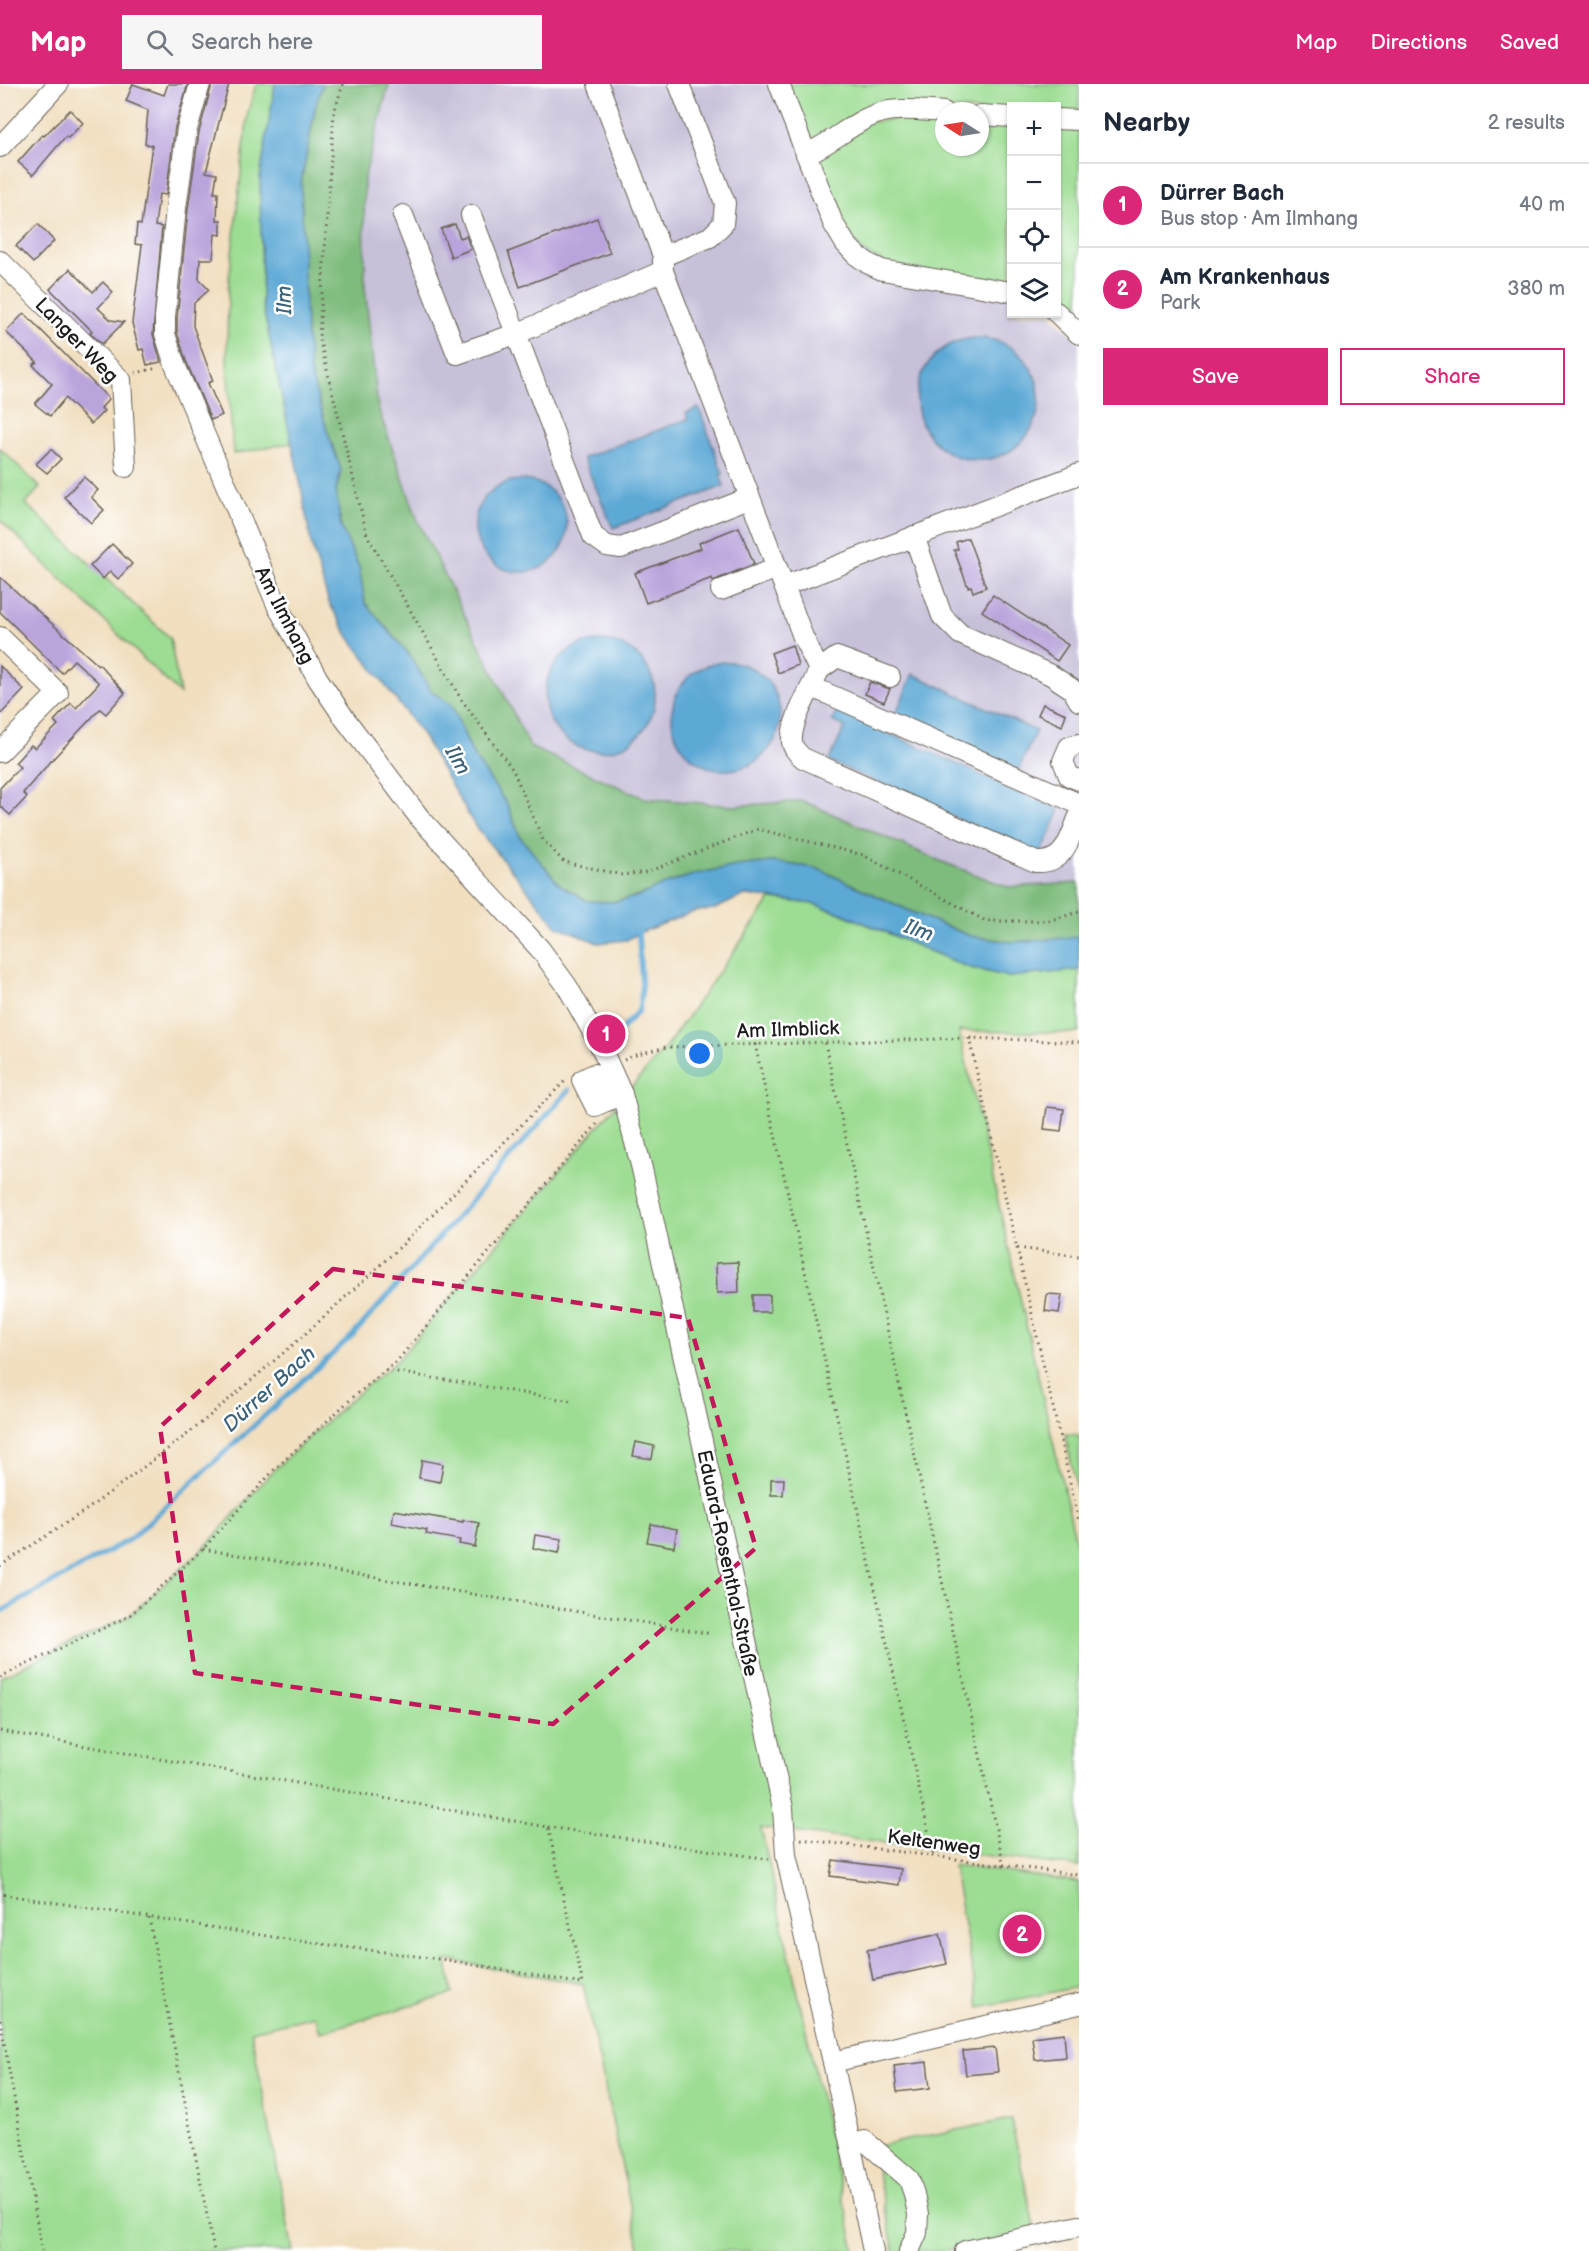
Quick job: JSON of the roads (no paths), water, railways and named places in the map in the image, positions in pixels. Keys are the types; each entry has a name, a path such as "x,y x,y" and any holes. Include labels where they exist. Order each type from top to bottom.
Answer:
{"street":[{"path":"0,147 58,84"},
{"name":"Am Ilmhang","path":"200,84 187,129 165,317 165,334 175,365 278,608 318,679 345,720 419,817 540,949 577,1003 611,1067"},
{"path":"598,84 749,498 803,637 815,678 1079,804"},
{"path":"403,215 457,354 516,334 663,263 710,237 723,224 725,203 679,84"},
{"path":"779,84 833,223 845,243 869,264 901,275 1007,291"},
{"path":"806,154 822,147 868,117 886,111 905,109 935,111"},
{"path":"989,116 1007,117"},
{"path":"1061,119 1079,120"},
{"path":"471,215 593,536 607,546 621,548 749,498"},
{"name":"Langer Weg","path":"0,261 121,380 126,467"},
{"path":"1061,317 1079,334"},
{"path":"721,590 780,577 914,536 1079,474"},
{"path":"914,536 942,616 960,634 1051,675 1072,689 1079,701"},
{"path":"0,637 58,693 0,752"},
{"path":"890,677 837,657 815,678 795,722 792,744 796,752 803,758 1036,862 1047,863 1065,850 1079,816"},
{"path":"1079,744 1069,747 1063,762 1069,776 1079,780"},
{"name":"Eduard-Rosenthal-Straße","path":"611,1067 615,1098 642,1169 783,1808 786,1846 873,2251"},
{"path":"833,2062 1079,2004"},
{"path":"851,2144 865,2141 909,2179 918,2214 917,2233 909,2251"},
{"path":"965,2251 1079,2226"}],"water":[{"name":"Ilm","path":"275,84 323,84 316,104 301,183 306,325 310,372 341,470 336,491 341,527 359,567 365,603 408,653 431,691 452,706 473,755 507,804 520,837 559,884 587,901 613,902 639,896 665,884 699,873 737,866 772,862 816,868 970,936 1012,942 1079,937 1079,970 1009,977 967,967 841,913 813,904 745,895 715,909 696,911 639,933 627,940 598,943 557,926 475,826 421,733 349,637 329,603 311,543 262,303 260,178"},
{"path":"978,338 1001,342 1021,356 1035,376 1039,399 1035,422 1021,442 1001,456 978,460 955,456 935,442 921,422 917,399 921,376 935,356 955,342"},
{"path":"699,408 723,474 720,475 724,486 613,528 583,458 688,419 686,413"},
{"path":"512,480 530,480 547,487 560,500 567,517 567,535 560,552 547,565 530,572 512,572 495,565 482,552 475,535 475,517 482,500 495,487"},
{"path":"600,641 621,645 639,657 651,675 655,696 651,717 639,735 621,747 600,751 579,747 561,735 549,717 545,696 549,675 561,657 579,645"},
{"path":"726,662 747,666 764,678 776,695 780,716 776,737 764,754 747,766 726,770 705,766 688,754 676,737 672,716 676,695 688,678 705,666"},
{"path":"913,674 1036,731 1018,771 895,715"},
{"path":"837,710 1060,810 1040,856 829,761 845,727 832,721"}],"waterway":[{"name":"Dürrer Bach","path":"620,1031 639,1010 642,989 638,927"},
{"name":"Dürrer Bach","path":"0,1612 130,1539 353,1335 569,1090"}],"place":[{"name":"Dürrer Bach","path":"606,1034"},
{"name":"Am Krankenhaus","path":"1022,1934"}]}
